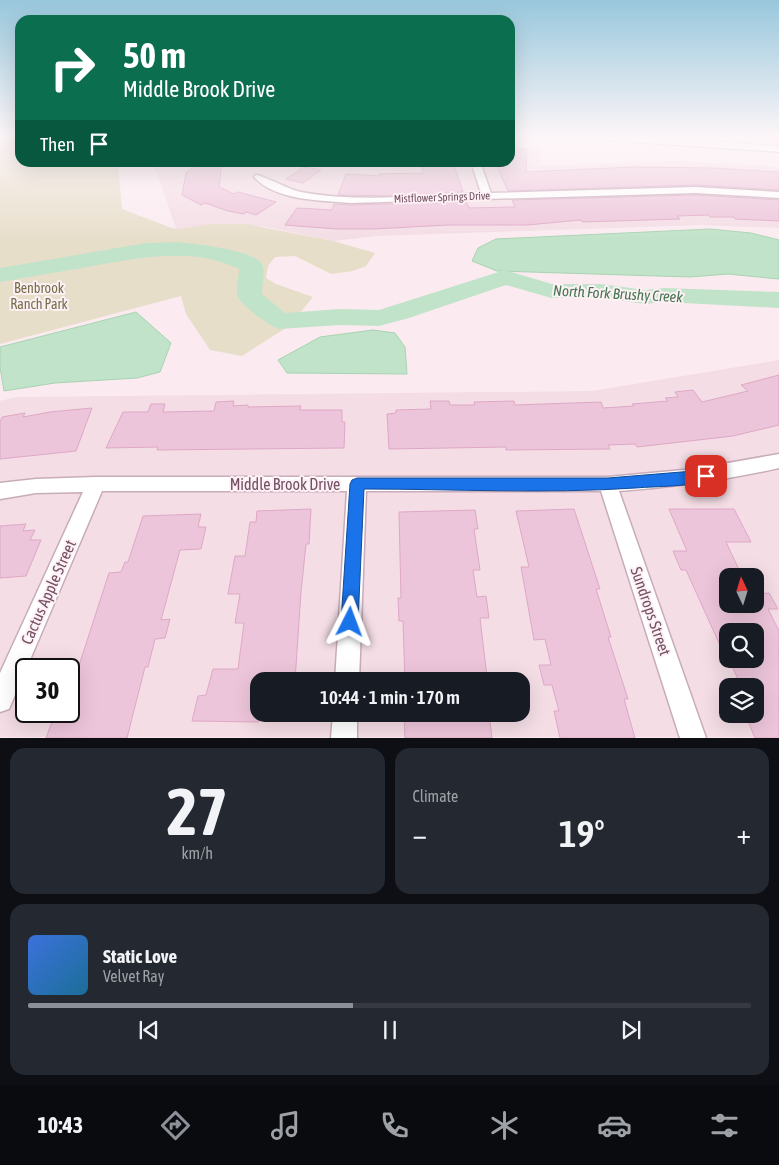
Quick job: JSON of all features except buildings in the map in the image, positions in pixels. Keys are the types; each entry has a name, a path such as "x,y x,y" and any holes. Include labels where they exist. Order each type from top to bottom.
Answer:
{"street":[{"path":"478,170 487,196"},
{"name":"Mistflower Springs Drive","path":"259,177 269,186 312,196 350,200 695,190 779,195"},
{"name":"Middle Brook Drive","path":"0,491 36,486 96,484 608,484 687,479 745,470 779,461"},
{"name":"Cactus Apple Street","path":"0,700 96,484"},
{"path":"347,672 357,484"},
{"name":"Sundrops Street","path":"608,484 693,738"},
{"path":"344,738 345,722"}],"shaded area":[{"path":"156,170 779,170 779,228 702,225 378,236 333,241 262,226 212,224 176,229"},
{"path":"710,229 751,233 779,240 779,279 728,274 690,277 497,271 472,261 478,248 496,239"},
{"path":"136,312 171,343 160,372 137,378 55,383 4,391 0,367 0,347"},
{"path":"373,330 395,333 405,347 407,374 287,373 278,360 320,337"},
{"path":"779,360 779,737 0,737 0,401 17,397 592,391"}],"green space":[{"name":"Benbrook Ranch Park","path":"0,170 119,170 122,209 169,227 176,229 212,224 247,224 333,241 375,253 366,266 353,271 331,274 295,256 275,257 268,266 266,278 276,284 313,297 289,326 242,356 210,350 186,314 181,296 0,344"}],"waterway":[{"name":"North Fork Brushy Creek","path":"0,275 146,250 176,249 230,256 251,266 250,296 279,321 340,317 379,318 456,295 505,277 551,291 601,291 645,297 664,295 779,300"}],"route":[{"path":"350,622 357,484 608,484 706,476"}]}
